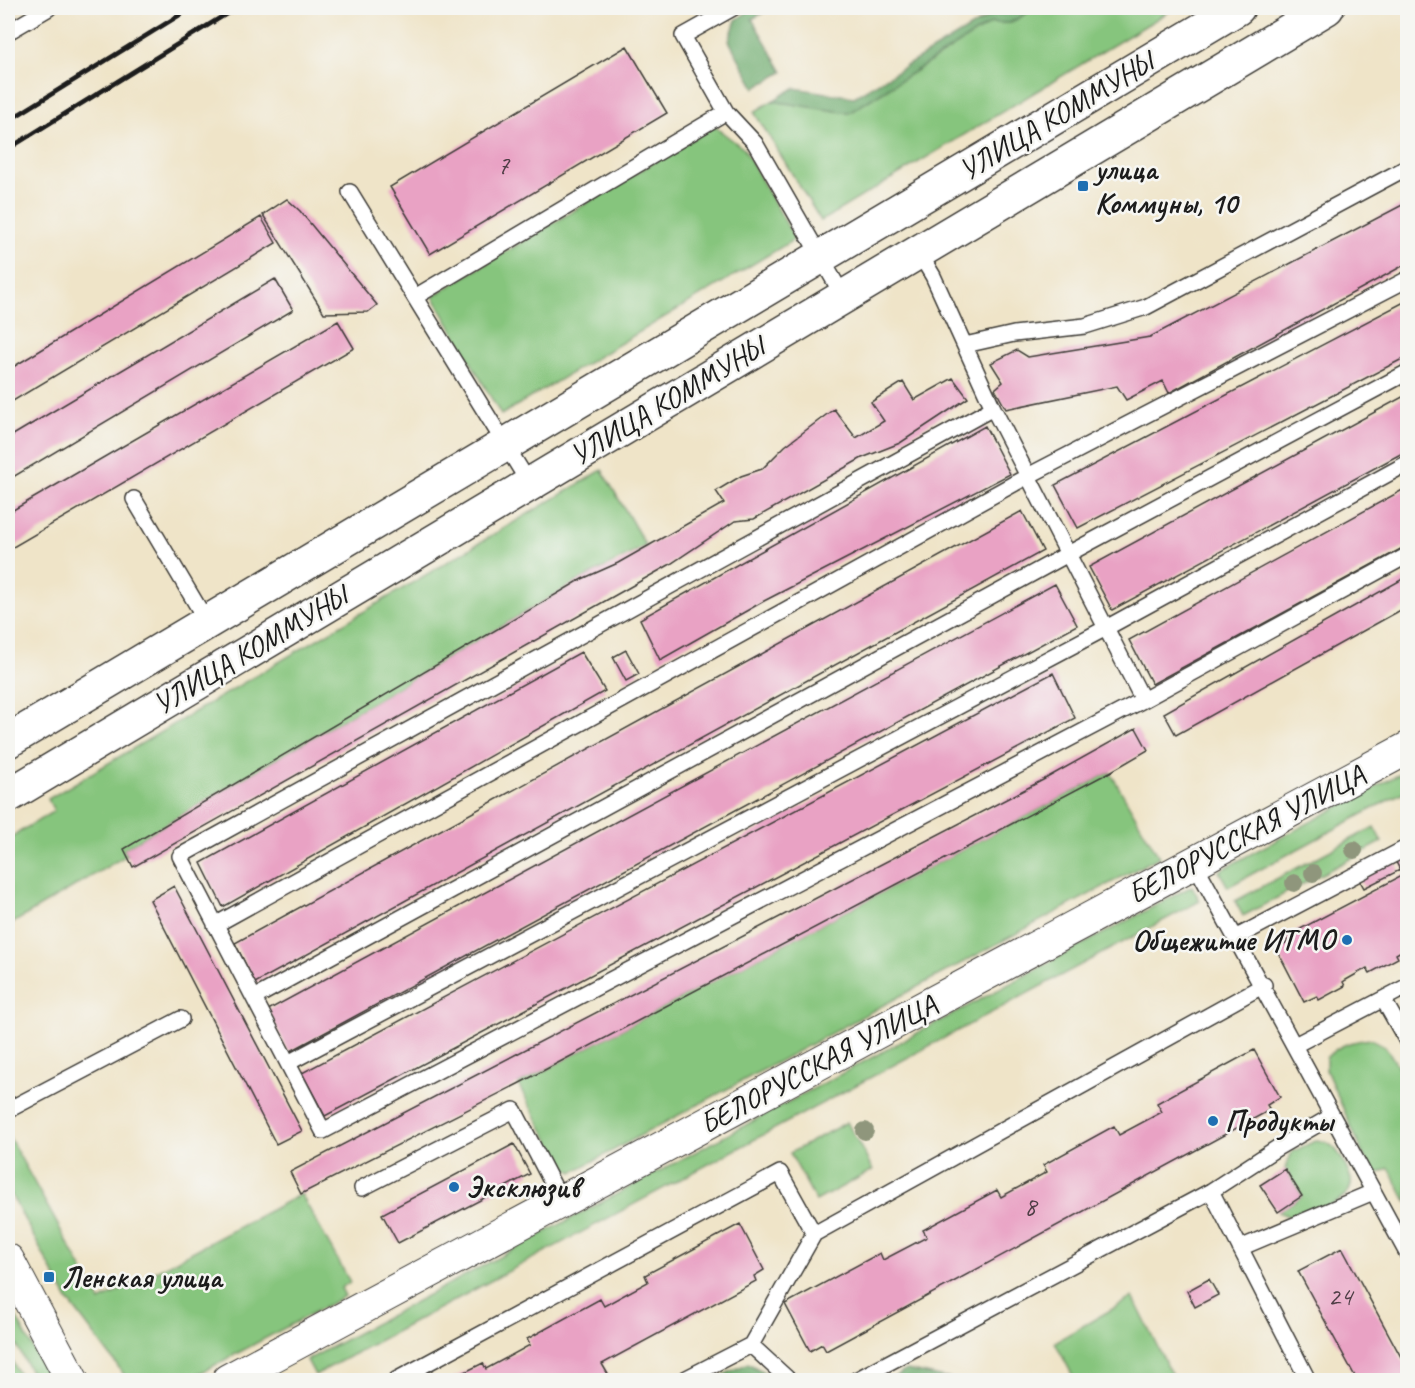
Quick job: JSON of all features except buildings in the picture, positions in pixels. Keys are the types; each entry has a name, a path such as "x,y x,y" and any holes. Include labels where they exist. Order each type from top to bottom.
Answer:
{"street":[{"name":"УЛИЦА КОММУНЫ","path":"8,741 1238,8"},
{"name":"УЛИЦА КОММУНЫ","path":"8,796 1327,8"},
{"name":"БЕЛОРУССКАЯ УЛИЦА","path":"228,1380 1407,748"},
{"path":"8,1260 72,1380"}],"lane":[{"path":"8,32 49,8"},
{"path":"733,8 683,36 726,112 755,143 843,296"},
{"path":"415,297 726,112"},
{"path":"965,345 1014,334 1085,327 1146,308 1407,166"},
{"path":"350,192 529,483"},
{"path":"918,251 933,276 993,408 1143,700"},
{"path":"215,925 1028,477 1407,279"},
{"path":"254,998 1068,554 1407,372"},
{"path":"993,408 180,856 323,1131 1143,700 1407,555"},
{"path":"288,1063 1106,628 1407,463"},
{"path":"134,499 207,622"},
{"path":"1237,938 1407,847"},
{"path":"1194,862 1264,985 1407,1255"},
{"path":"683,1380 751,1345 814,1234 1264,985"},
{"path":"1295,1045 1407,986"},
{"path":"1383,999 1407,1043"},
{"path":"8,1110 181,1019"},
{"path":"362,1188 514,1110 562,1202"},
{"path":"856,1380 1211,1191 1332,1116"},
{"path":"396,1380 780,1173 814,1234"},
{"path":"1211,1191 1308,1380"},
{"path":"1240,1248 1373,1192"},
{"path":"751,1345 789,1380"}],"green space":[{"path":"753,8 771,8 752,19 783,72 755,88 729,41 736,20"},
{"path":"1003,8 1036,8 1010,23 991,23 849,113 772,101 794,88 854,97"},
{"path":"1036,8 1175,8 821,221 754,112 772,101 849,113 991,23 1010,23"},
{"path":"714,126 744,149 795,239 501,415 433,296"},
{"path":"602,470 646,546 582,579 124,849 127,855 8,926 8,839 54,811 48,799"},
{"path":"1407,770 1407,790 1228,887 1219,871"},
{"path":"1110,772 1159,857 573,1172 564,1168 518,1084"},
{"path":"1374,827 1382,842 1243,916 1235,901"},
{"path":"1192,886 1200,901 315,1375 307,1360"},
{"path":"1371,1039 1385,1046 1407,1080 1407,1203 1389,1168 1373,1176 1326,1070 1326,1058 1336,1049 1352,1042"},
{"path":"847,1122 873,1170 816,1201 790,1153"},
{"path":"8,1135 100,1301 301,1194 350,1282 341,1288 345,1296 187,1380 156,1380 153,1375 142,1380 128,1380 68,1300 8,1189"},
{"path":"1317,1140 1334,1147 1339,1154 1350,1176 1350,1188 1339,1200 1309,1213 1293,1218 1278,1212 1302,1196 1285,1169 1292,1152"},
{"path":"1133,1297 1174,1380 1075,1380 1055,1342"},
{"path":"8,1302 50,1380 35,1380 8,1329"},
{"path":"8,1353 22,1380 8,1380"},
{"path":"748,1363 774,1380 713,1380"},
{"path":"907,1370 955,1380 888,1380"}],"railway":[{"path":"8,121 191,8"},
{"path":"8,149 236,8"}],"place":[{"name":"улица Коммуны, 10","path":"1083,186"},
{"name":"Общежитие ИТМО","path":"1347,940"},
{"name":"Продукты","path":"1213,1121"},
{"name":"Эксклюзив","path":"454,1187"},
{"name":"Ленская улица","path":"49,1277"}]}
